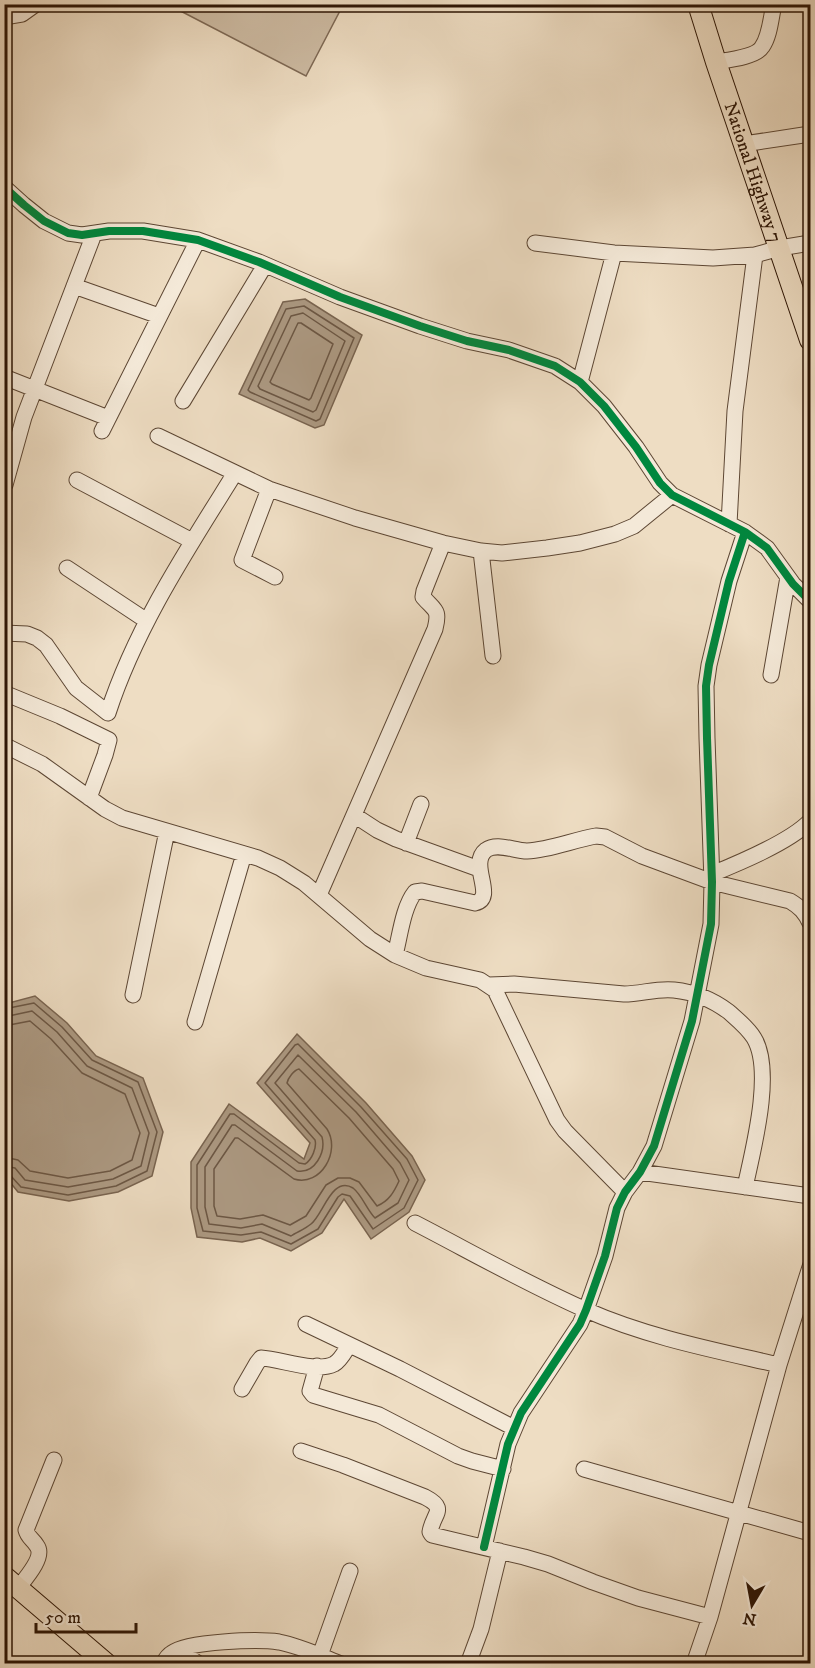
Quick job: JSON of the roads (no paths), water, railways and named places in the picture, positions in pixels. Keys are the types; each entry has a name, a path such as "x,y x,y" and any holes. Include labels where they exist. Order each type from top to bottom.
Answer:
{"main road":[{"name":"National Highway 7","path":"698,4 810,340"},
{"path":"9,1584 107,1664"}],"street":[{"path":"4,17 22,14 36,4"},
{"path":"716,62 753,54 762,49 774,4"},
{"path":"744,144 810,134"},
{"path":"4,187 44,221 68,233 82,236 109,231 143,231 198,240 340,297 420,326 467,341 509,350 555,366 580,382 604,406 660,483 672,495 745,532 767,548 788,578 810,601"},
{"path":"5,485 24,417 94,234"},
{"path":"4,377 35,389 105,424 198,240"},
{"path":"535,243 614,253 713,258 755,255 810,243"},
{"path":"580,382 614,253"},
{"path":"729,524 735,411 755,255"},
{"path":"183,401 265,265"},
{"path":"74,286 159,316"},
{"path":"158,436 268,489 355,518 443,543 481,551 502,553 547,548 615,534 634,526 672,495"},
{"path":"4,633 27,634 37,638 46,645 76,688 108,713 117,684 147,621 192,541 235,473"},
{"path":"77,480 192,541"},
{"path":"268,489 242,560 275,576"},
{"path":"484,1547 514,1428 521,1413 580,1324 604,1256 616,1208 654,1146 692,1022 711,924 712,878 706,686 729,581 745,532"},
{"path":"319,895 435,629 439,616 436,609 423,597 443,543"},
{"path":"481,551 493,656"},
{"path":"67,568 147,621"},
{"path":"771,675 788,578"},
{"path":"4,693 60,716 109,740 90,798"},
{"path":"4,745 42,764 105,809 122,818 244,854 280,868 304,883 370,939 395,955 426,969 480,980 489,985 495,990 557,1119 565,1131 625,1192"},
{"path":"406,843 421,804"},
{"path":"354,816 377,830 406,843 479,869"},
{"path":"712,878 789,837 810,821"},
{"path":"134,995 167,831"},
{"path":"395,955 411,897 416,892 422,891 475,903 480,902 484,891 479,869 483,851 501,847 524,851 540,849 596,836 605,837 642,856 790,901 806,913 810,922"},
{"path":"195,1022 244,854"},
{"path":"489,985 534,986 624,994 662,989 678,990 712,1001 744,1025 755,1039 759,1050 762,1094 745,1187"},
{"path":"640,1172 810,1196"},
{"path":"415,1222 506,1271 586,1310 637,1329 779,1365"},
{"path":"694,1664 710,1617 779,1365 810,1267"},
{"path":"306,1324 514,1428"},
{"path":"242,1389 261,1358 292,1364 317,1366 334,1364 349,1345"},
{"path":"317,1366 310,1386 310,1392 313,1395 379,1415 458,1456 503,1469"},
{"path":"301,1451 436,1502 438,1507 430,1527 432,1535 548,1564 638,1598 710,1617"},
{"path":"9,1584 38,1560 40,1552 37,1545 28,1537 26,1530 54,1460"},
{"path":"584,1469 810,1533"},
{"path":"468,1664 481,1629 500,1551"},
{"path":"319,1660 350,1571"},
{"path":"163,1664 171,1653 178,1650 217,1642 266,1641 289,1645 319,1660 341,1664"},
{"path":"178,1650 199,1664"}],"water":[{"path":"305,299 362,335 324,425 315,428 239,394 283,302"},
{"path":"35,996 67,1023 96,1056 143,1078 163,1132 152,1176 118,1192 69,1201 18,1192 5,1176 5,1004"},
{"path":"297,1034 366,1103 412,1156 425,1180 409,1212 371,1239 344,1199 322,1233 291,1251 260,1238 242,1242 197,1237 191,1208 191,1162 229,1104 304,1159 310,1143 257,1083"}]}
